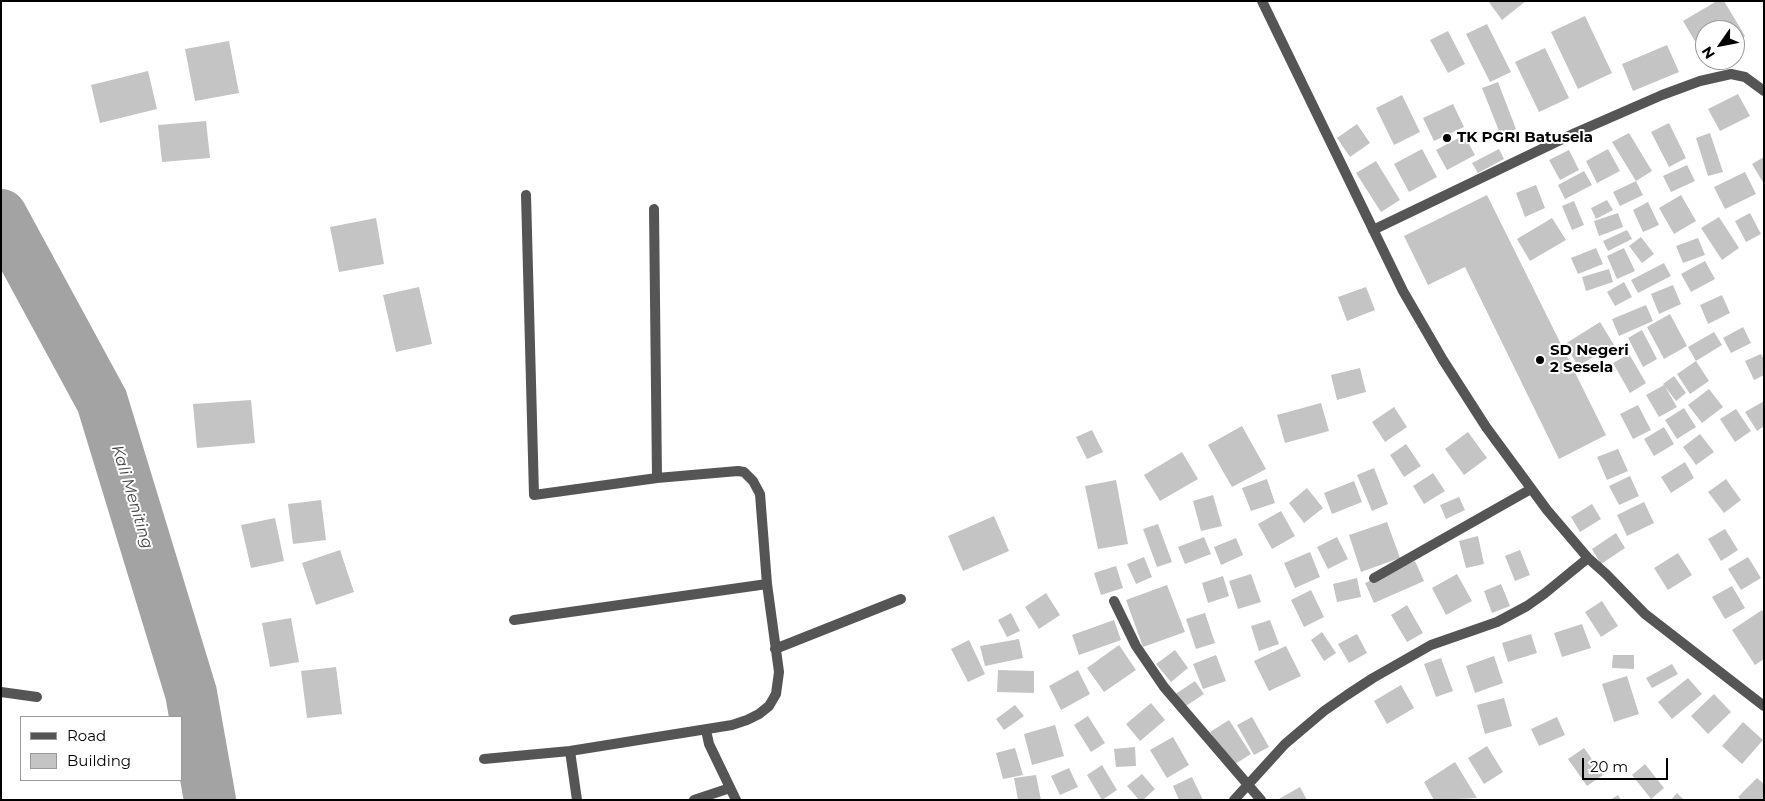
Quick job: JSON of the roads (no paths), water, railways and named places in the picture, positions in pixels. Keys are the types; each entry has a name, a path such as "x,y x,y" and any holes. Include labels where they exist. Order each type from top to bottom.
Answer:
{"street":[{"path":"1262,1 1403,291 1443,360 1486,427 1531,489 1588,558 1644,614 1764,706"},
{"path":"1373,230 1575,133 1662,95 1700,81 1731,74 1745,77 1764,91"},
{"path":"484,759 570,751 706,730 746,720 759,714 769,706 776,694 779,672 767,584 760,494 750,476 738,471 657,478 534,496 526,195"},
{"path":"654,209 657,478"},
{"path":"1374,578 1531,489"},
{"path":"1234,800 1285,744 1324,711 1348,694 1431,645 1497,622 1527,606 1588,558"},
{"path":"514,620 767,584"},
{"path":"776,649 901,599"},
{"path":"1114,601 1136,646 1164,687 1261,800"},
{"path":"1,692 37,697"},
{"path":"706,730 709,744 736,800"},
{"path":"570,751 577,800"},
{"path":"694,800 730,788"}],"waterway":[{"name":"Kali Meniting","path":"1,215 102,401 191,693 210,800"}],"place":[{"name":"TK PGRI Batusela","path":"1447,138"},
{"name":"SD Negeri 2 Sesela","path":"1540,360"}]}
